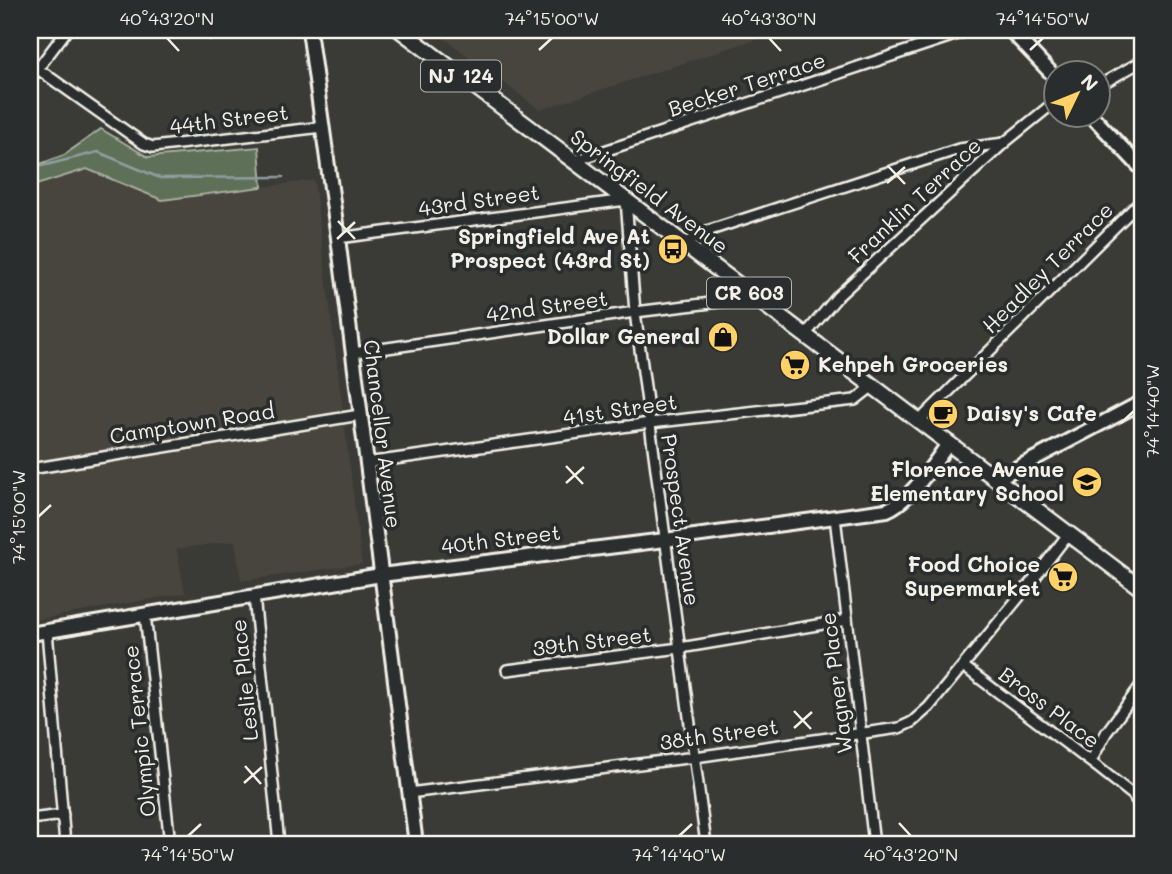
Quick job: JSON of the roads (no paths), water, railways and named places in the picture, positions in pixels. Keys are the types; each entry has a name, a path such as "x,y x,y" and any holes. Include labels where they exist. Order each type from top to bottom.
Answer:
{"main road":[{"name":"Springfield Avenue","path":"400,30 1142,589"}],"street":[{"path":"30,79 67,30"},
{"path":"212,34 235,30"},
{"name":"Chancellor Avenue","path":"309,30 416,844"},
{"name":"Becker Terrace","path":"574,161 970,30"},
{"path":"1010,30 1042,63"},
{"path":"1112,78 1142,61"},
{"name":"44th Street","path":"37,69 144,144 153,147 322,127"},
{"name":"Franklin Terrace","path":"805,335 838,296 1042,113"},
{"path":"1105,130 1142,169"},
{"path":"684,244 704,232 946,153 1004,144"},
{"name":"43rd Street","path":"338,238 626,200"},
{"name":"Prospect Avenue","path":"626,200 635,312 706,844"},
{"name":"Headley Terrace","path":"919,421 1142,200"},
{"name":"42nd Street","path":"353,352 727,301 743,289"},
{"name":"41st Street","path":"366,463 650,424 855,400 873,386"},
{"path":"996,478 1142,402"},
{"name":"Camptown Road","path":"30,469 360,415"},
{"name":"40th Street","path":"30,634 381,575 887,510 906,498 949,443"},
{"name":"Wagner Place","path":"835,517 874,843"},
{"name":"38th Street","path":"409,793 899,728 912,722 929,707 1069,533"},
{"name":"Leslie Place","path":"254,596 279,844"},
{"name":"Olympic Terrace","path":"145,614 170,844"},
{"name":"39th Street","path":"506,670 680,648 846,620"},
{"path":"47,631 65,844"},
{"name":"Bross Place","path":"963,666 1091,761 1141,803"},
{"path":"1091,761 1106,733 1142,684"},
{"path":"30,819 63,815"},
{"path":"856,844 874,843"}],"waterway":[{"path":"30,169 98,152 160,178 283,177"}],"place":[{"name":"Springfield Ave At Prospect (43rd St)","path":"673,249"},
{"name":"Dollar General","path":"723,337"},
{"name":"Kehpeh Groceries","path":"795,365"},
{"name":"Daisy's Cafe","path":"943,414"},
{"name":"Florence Avenue Elementary School","path":"1087,482"},
{"name":"Food Choice Supermarket","path":"1063,577"}]}
